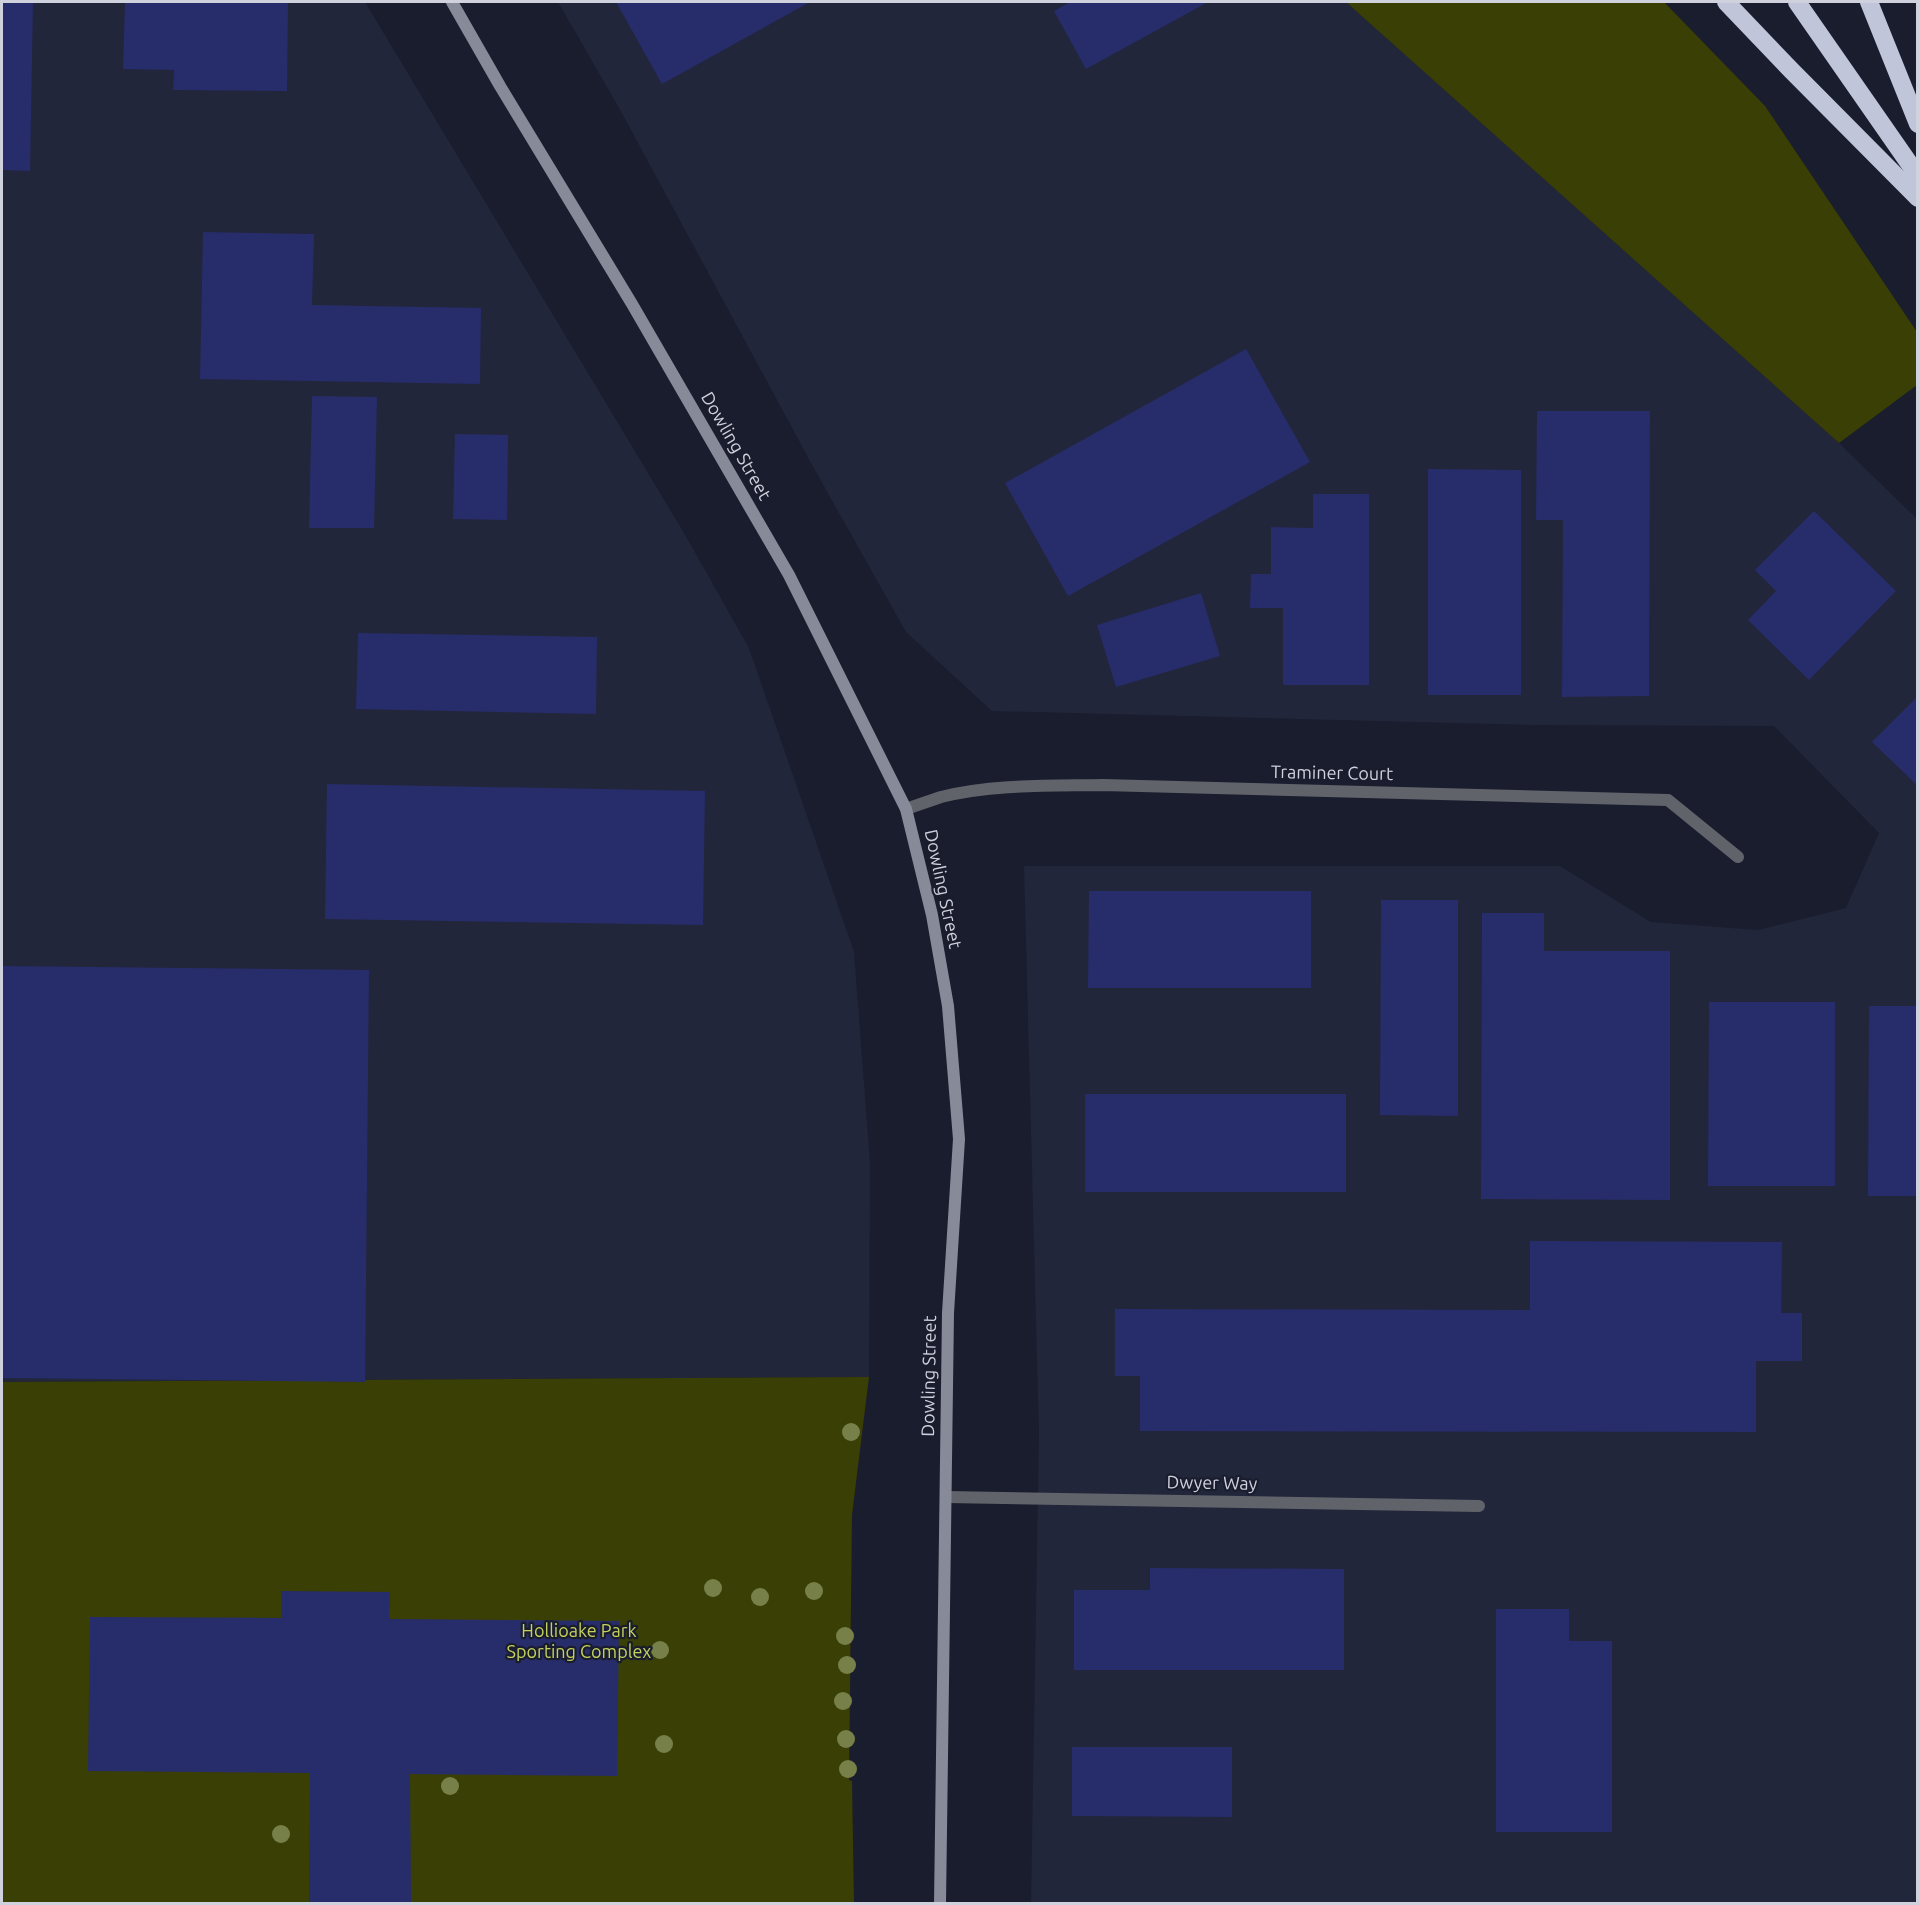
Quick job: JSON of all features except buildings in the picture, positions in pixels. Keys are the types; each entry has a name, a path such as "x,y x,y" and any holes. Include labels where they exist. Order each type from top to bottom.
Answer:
{"highway":[{"path":"1726,2 1917,198"},
{"path":"1797,2 1917,176"},
{"path":"1869,2 1917,124"}],"street":[{"name":"Dowling Street","path":"452,2 789,574 906,809 932,915 948,1006 959,1139 948,1313 940,1904"},
{"name":"Traminer Court","path":"906,809 943,797 979,791 1103,785 1668,800 1738,857"},
{"name":"Dwyer Way","path":"946,1497 1479,1506"}],"shaded area":[{"path":"2,2 365,2 684,533 749,648 854,952 870,1163 869,1377 2,1382"},
{"path":"558,2 1346,2 1839,443 1917,519 1917,1903 1031,1903 1039,1434 1024,866 1560,866 1651,922 1758,930 1846,908 1879,833 1774,726 1532,725 992,711 906,632 816,472 618,106"}],"green space":[{"path":"1346,2 1664,2 1765,106 1917,332 1917,385 1839,443"},
{"name":"Hollioake Park Sporting Complex","path":"869,1377 852,1515 849,1780 852,1781 854,1903 2,1903 2,1382"}]}
